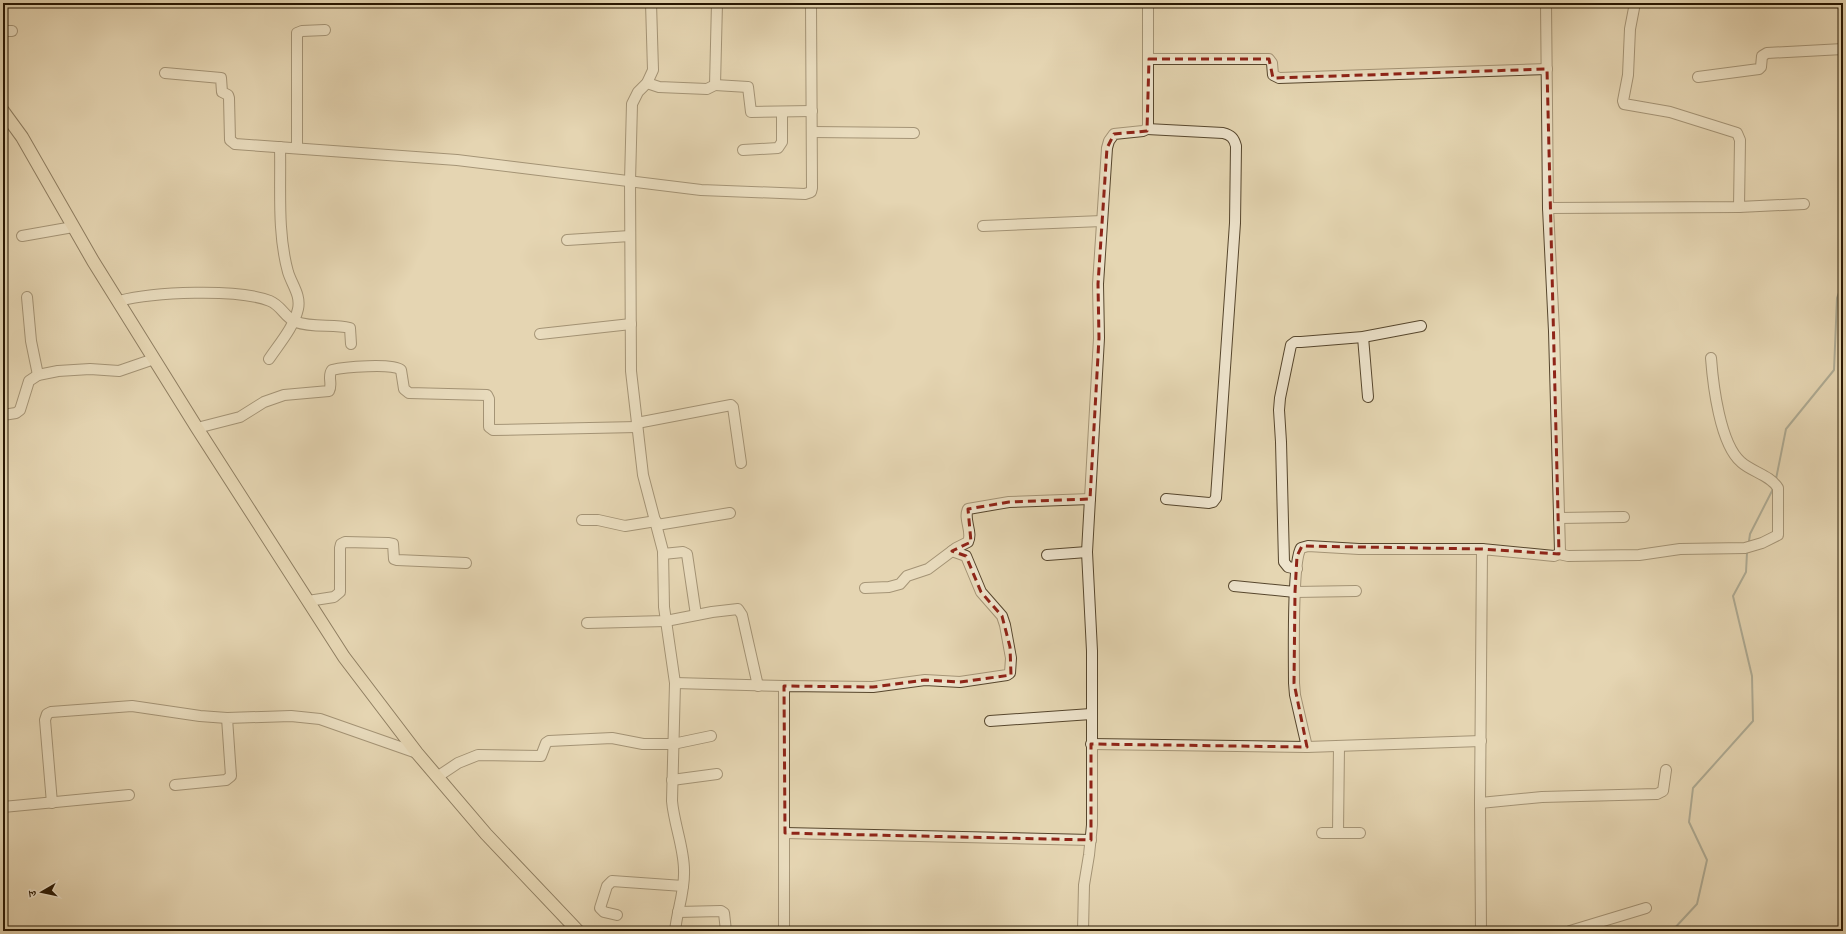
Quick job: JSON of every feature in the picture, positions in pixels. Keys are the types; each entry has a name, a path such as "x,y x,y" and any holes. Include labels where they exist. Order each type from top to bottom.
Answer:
{"main road":[{"path":"3,111 22,137 73,227 197,428 362,682 417,753 486,834 578,931"}],"street":[{"path":"651,3 653,63 651,77 638,92 632,104 630,181 631,371 644,483 657,523 663,554 666,621 675,683 672,780 674,818 684,870 683,886 675,931"},
{"path":"715,85 717,3"},
{"path":"165,73 219,76 221,79 222,92 228,95 229,98 231,142 457,160 701,190 809,194 812,188 811,3"},
{"path":"1147,129 1149,120 1148,3"},
{"path":"1546,3 1548,208 1554,331 1559,554"},
{"path":"1635,3 1629,36 1628,75 1623,101 1624,104 1670,112 1737,133 1740,140 1739,206"},
{"path":"297,148 297,33 302,31 324,30"},
{"path":"1698,77 1759,69 1762,65 1762,56 1767,53 1843,49"},
{"path":"1149,59 1270,59 1272,63 1273,75 1279,78 1546,69"},
{"path":"647,83 659,87 708,89 715,85 748,87 751,112 812,111"},
{"path":"743,150 778,148 782,142 782,112"},
{"path":"1083,931 1084,885 1091,840 1092,651 1087,552 1099,338 1098,290 1102,221 1109,141 1114,134 1119,132 1143,131 1147,129 1223,133 1230,135 1235,140 1236,146 1235,223 1216,498 1213,502 1209,503 1166,499"},
{"path":"812,132 914,133"},
{"path":"269,359 294,321 299,308 299,297 288,273 282,239 280,147"},
{"path":"1548,208 1804,204"},
{"path":"983,226 1102,221"},
{"path":"22,236 73,227"},
{"path":"567,240 630,236"},
{"path":"119,301 143,296 241,295 256,297 279,306 287,316 294,321 316,326 350,328 351,344"},
{"path":"27,298 31,341 38,375"},
{"path":"540,334 631,324"},
{"path":"1297,569 1288,568 1284,562 1282,442 1279,410 1289,350 1294,342 1363,337 1421,326"},
{"path":"1363,337 1368,398"},
{"path":"1307,747 1295,695 1293,644 1295,592 1299,551 1304,546 1360,549 1482,548 1568,556 1638,555 1680,549 1745,548 1762,543 1778,535 1778,488 1770,480 1742,462 1730,448 1714,389 1711,358"},
{"path":"3,415 20,410 28,381 38,375 75,370 119,371 154,359"},
{"path":"197,428 240,417 264,402 284,395 329,391 331,387 329,374 332,370 395,367 401,370 404,390 409,393 487,395 489,427 493,430 637,425 731,405 733,407 741,463"},
{"path":"865,588 889,587 900,584 907,576 928,569 970,540 967,514 968,509 1009,502 1090,499"},
{"path":"582,520 598,520 625,526 730,513"},
{"path":"1559,518 1624,517"},
{"path":"308,601 334,597 340,592 340,548 341,544 344,542 393,544 394,559 397,560 466,563"},
{"path":"1480,931 1482,548"},
{"path":"675,683 758,686 873,687 925,680 960,682 1007,675 1010,673 1010,647 1006,625 1002,616 981,592 969,559 966,556 952,551"},
{"path":"663,554 683,552 687,554 696,616"},
{"path":"1047,555 1087,552"},
{"path":"1234,586 1295,592 1356,591"},
{"path":"587,623 666,621 734,609 740,611 758,686"},
{"path":"784,686 784,931"},
{"path":"52,803 45,720 47,714 51,712 132,706 193,715 227,718 291,716 320,719 417,753"},
{"path":"990,721 1091,714"},
{"path":"175,785 226,780 231,776 227,718"},
{"path":"437,777 458,763 478,756 541,756 546,743 549,741 612,738 644,744 673,744 712,736"},
{"path":"1091,744 1307,747 1481,741"},
{"path":"1338,833 1340,746"},
{"path":"1480,803 1542,797 1657,794 1663,791 1666,770"},
{"path":"672,780 716,774"},
{"path":"3,807 128,795"},
{"path":"785,833 1091,840"},
{"path":"1322,833 1360,833"},
{"path":"617,915 604,912 600,908 607,886 612,880 683,886"},
{"path":"1570,931 1599,926 1646,908"},
{"path":"678,912 724,912 726,931"}],"highlighted area":[{"path":"1149,59 1269,59 1273,78 1547,69 1559,554 1482,549 1302,546 1297,556 1294,683 1307,747 1091,744 1091,840 785,833 784,686 873,687 925,680 960,682 1011,675 1010,647 1002,616 981,592 966,556 952,551 971,542 968,509 1009,502 1090,499 1099,338 1098,284 1107,148 1114,134 1147,131"}],"waterway":[{"path":"1776,479 1786,429 1834,370 1837,298 1843,282"},
{"path":"1749,541 1750,534 1773,489"},
{"path":"1672,931 1697,904 1707,860 1689,822 1693,788 1753,721 1752,676 1733,596 1746,572 1747,553"}]}
